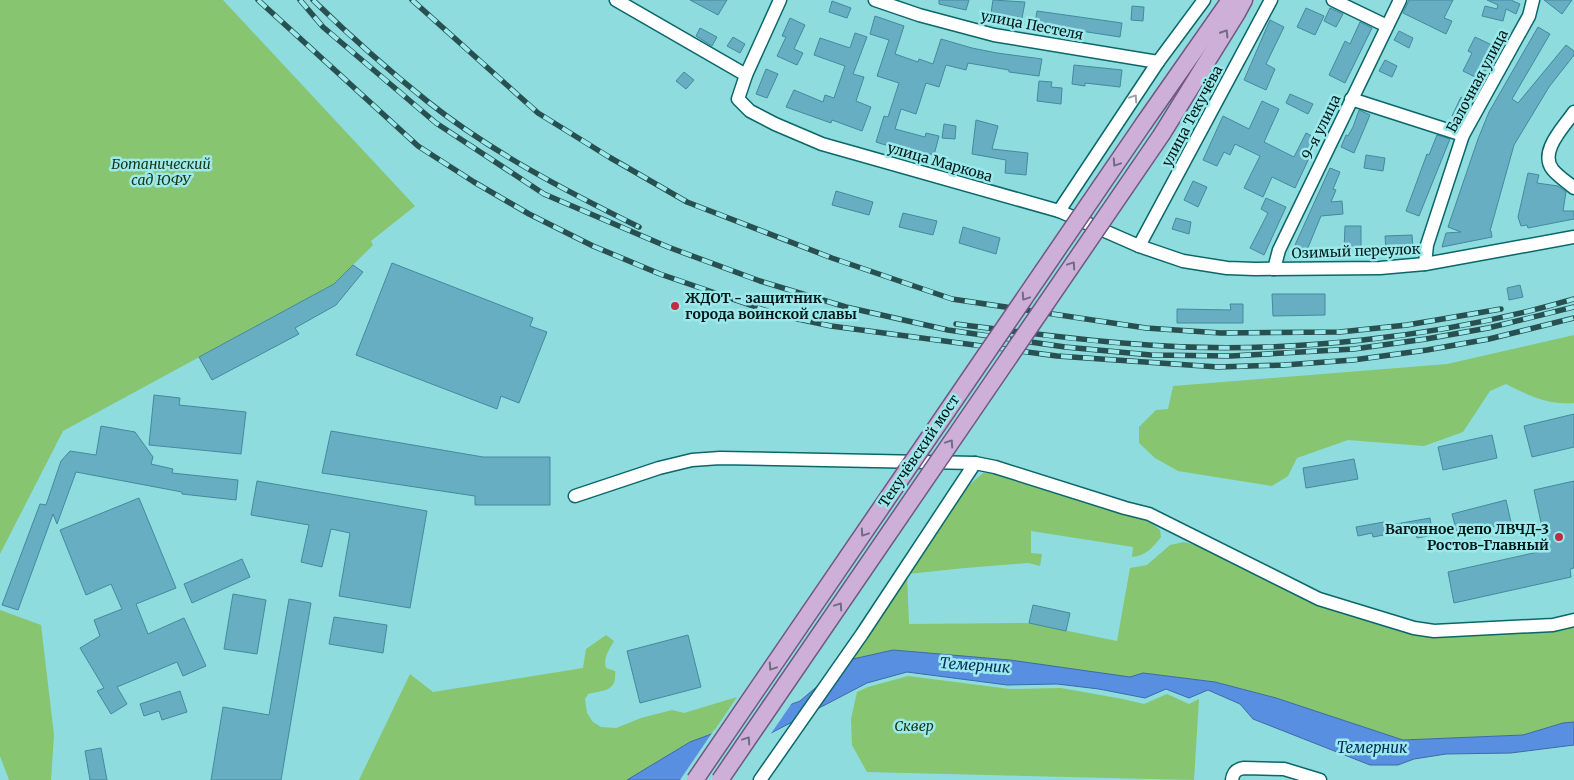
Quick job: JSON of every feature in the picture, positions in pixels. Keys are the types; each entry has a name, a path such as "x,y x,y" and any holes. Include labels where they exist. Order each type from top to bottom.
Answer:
{"main road":[{"name":"Текучёвский мост","path":"695,780 1230,0"},
{"name":"Текучёвский мост","path":"720,780 1162,134 1244,0"}],"street":[{"path":"616,0 746,75 780,0"},
{"name":"улица Пестеля","path":"875,0 919,15 994,35 1158,62"},
{"path":"1059,211 1158,62 1204,0"},
{"name":"улица Текучёва","path":"1139,246 1271,0"},
{"path":"1333,0 1387,26"},
{"name":"9-я улица","path":"1274,269 1279,250 1400,0"},
{"name":"Балочная улица","path":"1426,264 1427,245 1463,135 1529,16 1533,0"},
{"name":"улица Маркова","path":"746,75 738,100 750,111 775,124 822,144 1059,211 1139,246"},
{"path":"1351,99 1463,135"},
{"path":"1574,112 1549,149 1548,160 1552,169 1574,188"},
{"name":"Озимый переулок","path":"1139,246 1183,261 1227,268 1380,268 1426,264 1574,237"},
{"path":"574,496 659,468 692,460 720,458 975,463 995,467 1125,508 1150,514 1319,599 1414,628 1434,630 1553,625 1574,620"},
{"path":"760,780 862,634 975,463"},
{"path":"1234,776 1238,769 1271,768 1297,772 1320,780"}],"green space":[{"name":"Ботанический сад ЮФУ","path":"0,0 223,0 415,206 371,241 373,245 334,284 63,431 0,554"},
{"path":"1574,335 1574,403 1547,401 1531,396 1506,384 1490,391 1463,432 1424,446 1348,440 1297,458 1288,476 1272,486 1178,471 1155,458 1139,443 1139,427 1156,410 1168,409 1173,386 1447,364"},
{"path":"983,473 1006,476 1123,511 1151,523 1160,530 1161,537 1149,550 1132,557 1133,547 1031,531 1031,553 1042,554 1040,566 1028,563 908,574 954,504"},
{"path":"1184,542 1195,545 1253,573 1416,632 1574,622 1574,722 1563,723 1523,735 1403,740 1276,698 1215,682 1143,673 1130,677 893,650 853,659 907,575 909,624 1029,623 1117,641 1130,568 1147,565 1170,545"},
{"path":"0,610 41,625 54,735 51,780 9,780 0,756"},
{"path":"606,635 614,641 608,651 605,664 606,668 615,671 615,678 614,683 608,689 588,694 585,699 587,713 593,722 601,727 616,728 641,718 672,710 684,713 737,697 712,734 690,742 627,780 359,780 410,674 433,692 583,668 586,649"},
{"name":"Сквер","path":"908,676 1010,689 1061,688 1144,704 1167,694 1189,704 1199,699 1194,780 867,772 852,745 851,719 857,692"}],"water":[{"name":"Темерник","path":"893,650 1010,660 1130,677 1143,673 1215,682 1276,698 1403,740 1523,735 1563,723 1574,722 1574,745 1511,753 1446,754 1414,759 1398,765 1370,765 1253,719 1240,704 1208,690 1189,698 1166,689 1145,698 1099,689 1057,684 1007,685 907,672 867,683 681,780 627,780 690,742 800,701 853,659"}],"pier":[{"path":"794,700 770,735 687,780 680,780 714,730"}],"building":[{"path":"690,0 727,0 718,15"},
{"path":"939,0 969,0 966,10 939,4"},
{"path":"993,0 1025,2 1022,18 991,13"},
{"path":"1409,0 1453,0 1444,18 1452,21 1446,34 1403,13"},
{"path":"1487,0 1511,0 1520,4 1516,14 1506,9 1503,21 1482,16 1485,6 1497,9 1498,5"},
{"path":"1544,0 1572,0 1562,14"},
{"path":"832,1 851,8 847,18 829,12"},
{"path":"1132,6 1144,7 1143,21 1131,20"},
{"path":"1306,8 1324,16 1315,35 1297,27"},
{"path":"1330,8 1343,14 1336,27 1324,21"},
{"path":"1037,11 1122,23 1120,37 1035,24"},
{"path":"875,16 904,26 895,54 918,62 919,59 933,64 941,39 997,53 1042,59 1039,76 968,63 966,70 946,65 939,87 926,83 916,114 901,109 895,129 925,137 926,133 939,136 934,155 899,146 898,149 876,142 884,116 888,117 899,83 877,76 889,40 870,34"},
{"path":"790,18 805,25 794,49 803,53 797,65 777,56 786,37 782,36"},
{"path":"1270,20 1284,27 1266,64 1275,69 1266,90 1244,80"},
{"path":"1360,22 1372,28 1345,83 1329,75 1345,41 1350,44"},
{"path":"1538,27 1550,34 1512,99 1518,103 1566,45 1574,51 1574,55 1549,87 1514,145 1490,231 1492,237 1442,247 1446,233 1461,232 1448,227 1478,139 1489,112"},
{"path":"700,28 717,37 712,46 696,36"},
{"path":"1399,31 1413,38 1409,48 1394,40"},
{"path":"855,33 867,37 853,74 864,77 856,101 871,107 862,131 832,120 831,123 786,107 794,90 823,102 825,95 834,98 845,66 814,55 820,38 850,48"},
{"path":"733,37 745,44 740,53 727,46"},
{"path":"1475,37 1494,46 1483,69 1486,70 1481,80 1463,71 1472,53 1468,51"},
{"path":"1385,60 1397,66 1392,77 1379,71"},
{"path":"1074,65 1122,70 1120,87 1085,83 1085,86 1072,84"},
{"path":"766,69 778,74 767,98 756,94"},
{"path":"684,72 694,80 686,89 676,81"},
{"path":"1039,81 1052,82 1051,87 1062,88 1061,104 1037,101"},
{"path":"1290,94 1313,104 1308,114 1286,103"},
{"path":"1461,97 1470,101 1461,120 1452,116"},
{"path":"1262,101 1279,109 1264,142 1294,157 1306,133 1318,139 1295,188 1272,177 1263,197 1244,188 1260,156 1235,144 1230,155 1224,152 1217,166 1203,160 1223,116 1249,129"},
{"path":"1359,110 1370,115 1354,153 1341,147 1346,135 1348,136 1353,127"},
{"path":"976,120 998,126 992,149 1028,153 1026,175 1005,173 1006,160 972,154"},
{"path":"944,124 956,126 955,139 942,138"},
{"path":"1437,135 1450,139 1419,216 1406,211 1427,154 1429,155"},
{"path":"1366,155 1385,158 1383,171 1364,168"},
{"path":"1330,168 1340,172 1333,189 1336,190 1331,202 1342,201 1343,214 1321,216 1307,250 1295,245"},
{"path":"1528,173 1539,175 1537,183 1558,186 1566,192 1563,211 1574,211 1574,219 1528,228 1527,225 1521,226 1518,217"},
{"path":"1193,181 1207,187 1198,207 1184,200"},
{"path":"836,191 873,202 869,215 832,205"},
{"path":"1266,198 1286,207 1264,255 1250,248 1268,213 1261,209"},
{"path":"903,213 937,221 933,235 899,227"},
{"path":"1176,218 1191,222 1189,234 1172,229"},
{"path":"1345,226 1361,226 1361,250 1344,250"},
{"path":"963,227 1000,238 996,254 959,243"},
{"path":"1412,235 1413,249 1386,251 1385,236"},
{"path":"392,263 533,318 530,326 547,332 519,403 501,396 497,409 356,355"},
{"path":"353,265 363,272 336,305 295,328 299,334 212,380 199,357 334,284"},
{"path":"1520,285 1523,297 1509,300 1507,288"},
{"path":"1272,294 1325,294 1325,315 1273,316"},
{"path":"1230,304 1243,304 1243,323 1177,323 1177,309 1231,310"},
{"path":"154,395 180,398 179,405 246,412 241,454 149,445"},
{"path":"1574,414 1574,447 1532,457 1524,426"},
{"path":"101,426 135,432 153,457 151,464 173,469 172,473 238,480 236,500 182,494 182,492 76,472 57,524 53,514 18,610 2,605 40,504 46,505 61,461 70,451 96,455"},
{"path":"331,431 483,457 550,457 550,505 475,505 475,496 322,473"},
{"path":"1492,435 1497,458 1443,470 1438,447"},
{"path":"1354,459 1358,479 1306,488 1303,468"},
{"path":"257,481 427,511 410,608 339,596 350,533 331,529 322,567 301,562 309,525 251,515"},
{"name":"Вагонное депо ЛВЧД-3 Ростов-Главный","path":"1574,481 1574,568 1570,569 1571,577 1454,603 1448,572 1547,550 1534,490"},
{"path":"139,498 176,588 136,604 148,634 184,618 206,666 183,676 177,662 117,687 127,704 111,714 97,691 104,688 80,648 100,636 94,620 122,609 111,584 86,595 60,530"},
{"path":"1506,500 1511,522 1458,536 1452,514"},
{"path":"1430,518 1433,535 1417,538 1416,529 1373,537 1372,533 1358,536 1356,527 1384,522 1385,526"},
{"path":"242,559 250,577 192,603 184,584"},
{"path":"233,594 266,600 257,654 224,649"},
{"path":"289,599 311,603 281,780 211,780 223,707 269,715"},
{"path":"1033,605 1070,613 1066,631 1029,623"},
{"path":"334,617 387,625 383,653 329,644"},
{"path":"688,635 701,687 640,703 627,651"},
{"path":"180,691 187,712 162,720 159,711 144,716 140,704"},
{"path":"101,748 107,780 90,780 85,751"}],"railway":[{"path":"258,0 418,146 474,182 529,214 593,246 660,274 779,315 831,326 1057,356 1218,367 1353,360 1427,350 1489,339 1574,318"},
{"path":"300,0 323,27 436,123 544,194 668,247 760,281 846,307 948,330 1065,347 1151,355 1231,356 1354,349 1426,339 1488,328 1574,307"},
{"path":"313,0 354,39 451,120 530,170 639,227"},
{"path":"412,0 538,113 687,202 832,258 952,299 1146,328 1221,333 1340,332 1407,325 1501,309"},
{"path":"956,324 1148,345 1200,347 1308,345 1418,333 1471,324 1574,299"}],"place":[{"name":"ЖДОТ - защитник города воинской славы","path":"675,306"},
{"name":"Вагонное депо ЛВЧД-3 Ростов-Главный","path":"1559,537"}]}
